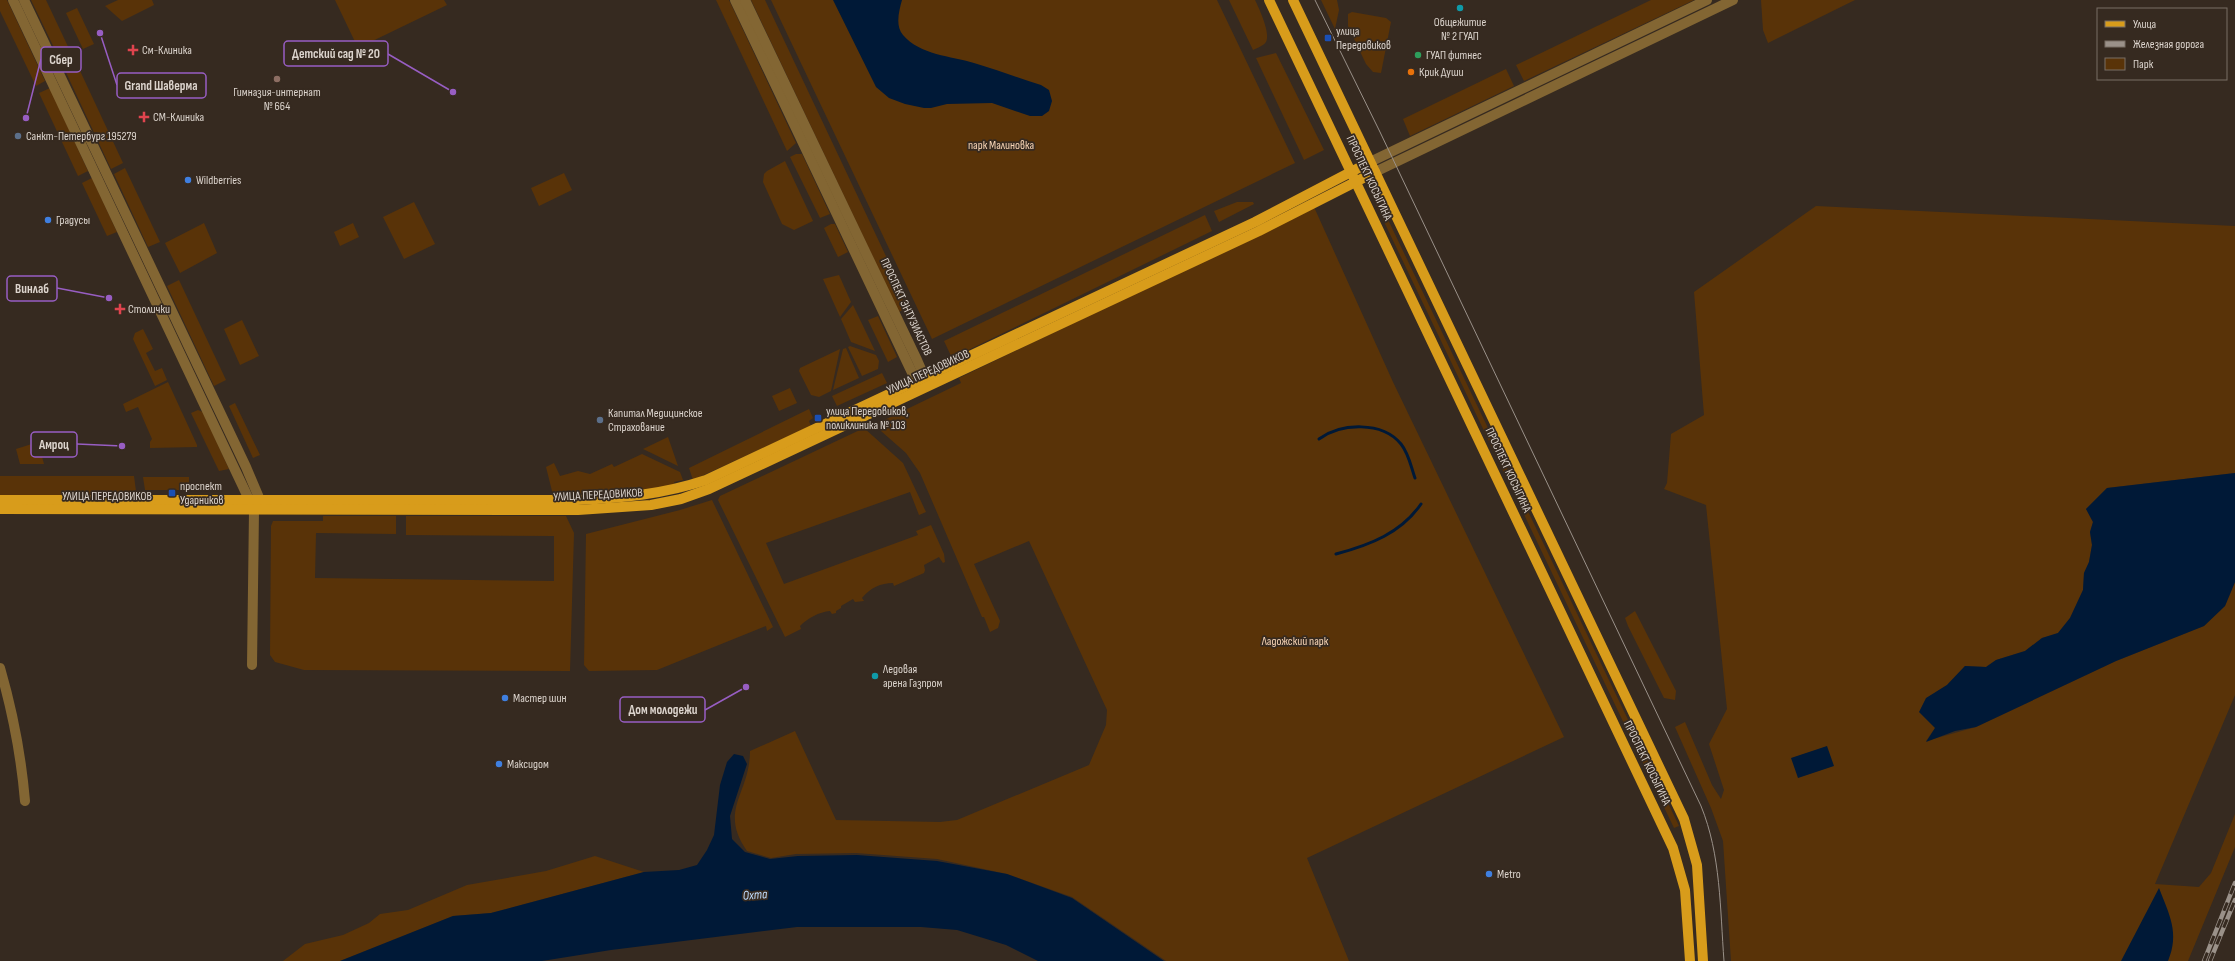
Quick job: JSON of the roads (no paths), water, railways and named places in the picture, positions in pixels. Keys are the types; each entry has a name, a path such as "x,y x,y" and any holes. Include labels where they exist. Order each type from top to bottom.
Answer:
{"main road":[{"name":"ПРОСПЕКТ КОСЫГИНА","path":"1269,0 1673,848 1685,890 1690,961"},
{"name":"ПРОСПЕКТ КОСЫГИНА","path":"1293,0 1684,819 1697,865 1703,961"},
{"name":"УЛИЦА ПЕРЕДОВИКОВ","path":"0,500 578,500 649,495 679,489 706,480 920,378 1255,222 1352,173 1370,162"},
{"name":"УЛИЦА ПЕРЕДОВИКОВ","path":"0,510 578,510 651,505 681,499 709,489 1259,231 1375,172"}],"street":[{"path":"13,0 254,510 252,665"},
{"path":"24,0 260,500 254,510"},
{"name":"ПРОСПЕКТ ЭНТУЗИАСТОВ","path":"735,0 925,388"},
{"name":"ПРОСПЕКТ ЭНТУЗИАСТОВ","path":"745,0 920,378"},
{"name":"УЛИЦА ПЕРЕДОВИКОВ","path":"1370,162 1707,0"},
{"name":"УЛИЦА ПЕРЕДОВИКОВ","path":"1375,172 1733,0"},
{"path":"98,179 107,174"},
{"path":"0,668 12,710 21,754 25,801"}],"water":[{"path":"833,0 902,0 898,23 903,35 910,42 936,54 974,63 1041,85 1049,90 1052,101 1049,111 1042,116 1030,116 992,103 947,104 924,108 905,104 889,98 876,87"},
{"path":"2235,473 2235,582 2225,606 2204,626 2116,661 1976,727 1955,731 1926,742 1935,728 1919,712 1926,698 1947,685 1965,666 1986,667 1996,660 2025,651 2042,638 2058,633 2070,618 2083,590 2084,573 2089,562 2092,545 2090,532 2093,522 2086,509 2107,488"},
{"path":"1827,746 1834,766 1798,778 1791,758"},
{"name":"Охта","path":"734,754 743,756 747,764 730,816 732,839 745,852 770,859 798,856 857,855 937,861 1007,874 1072,898 1164,961 1038,961 1006,945 957,930 921,927 797,927 611,950 542,961 340,961 453,916 491,913 644,872 679,870 697,865 707,850 714,835 720,785 727,762"},
{"path":"2159,888 2172,924 2173,932 2173,941 2168,961 2121,961"}],"waterway":[{"path":"1319,439 1338,430 1350,427 1373,428 1383,431 1393,437 1404,448 1415,478"},
{"path":"1336,554 1373,542 1384,536 1404,523 1421,504"}],"tram line":[{"path":"1315,0 1380,132 1701,806 1708,825 1716,863 1724,961"}],"railway":[{"path":"2204,961 2235,883"},
{"path":"2210,961 2235,900"}],"place":[{"name":"Общежитие № 2 ГУАП","path":"1460,8"},
{"name":"Grand Шаверма","path":"100,33"},
{"name":"улица Передовиков","path":"1328,38"},
{"name":"См-Клиника","path":"133,50"},
{"name":"ГУАП фитнес","path":"1418,55"},
{"name":"Крик Души","path":"1411,72"},
{"name":"Гимназия-интернат № 664","path":"277,79"},
{"name":"Детский сад № 20","path":"453,92"},
{"name":"СМ-Клиника","path":"144,117"},
{"name":"Сбер","path":"26,118"},
{"name":"Санкт-Петербург 195279","path":"18,136"},
{"name":"Wildberries","path":"188,180"},
{"name":"Градусы","path":"48,220"},
{"name":"Винлаб","path":"109,298"},
{"name":"Столички","path":"120,309"},
{"name":"улица Передовиков, поликлиника № 103","path":"818,418"},
{"name":"Капитал Медицинское Страхование","path":"600,420"},
{"name":"Амроц","path":"122,446"},
{"name":"проспект Ударников","path":"172,493"},
{"name":"Ледовая арена Газпром","path":"875,676"},
{"name":"Дом молодежи","path":"746,687"},
{"name":"Мастер шин","path":"505,698"},
{"name":"Максидом","path":"499,764"},
{"name":"Metro","path":"1489,874"}],"park label":[{"name":"парк Малиновка","path":"1001,145"},
{"name":"Ладожский парк","path":"1295,641"}]}
